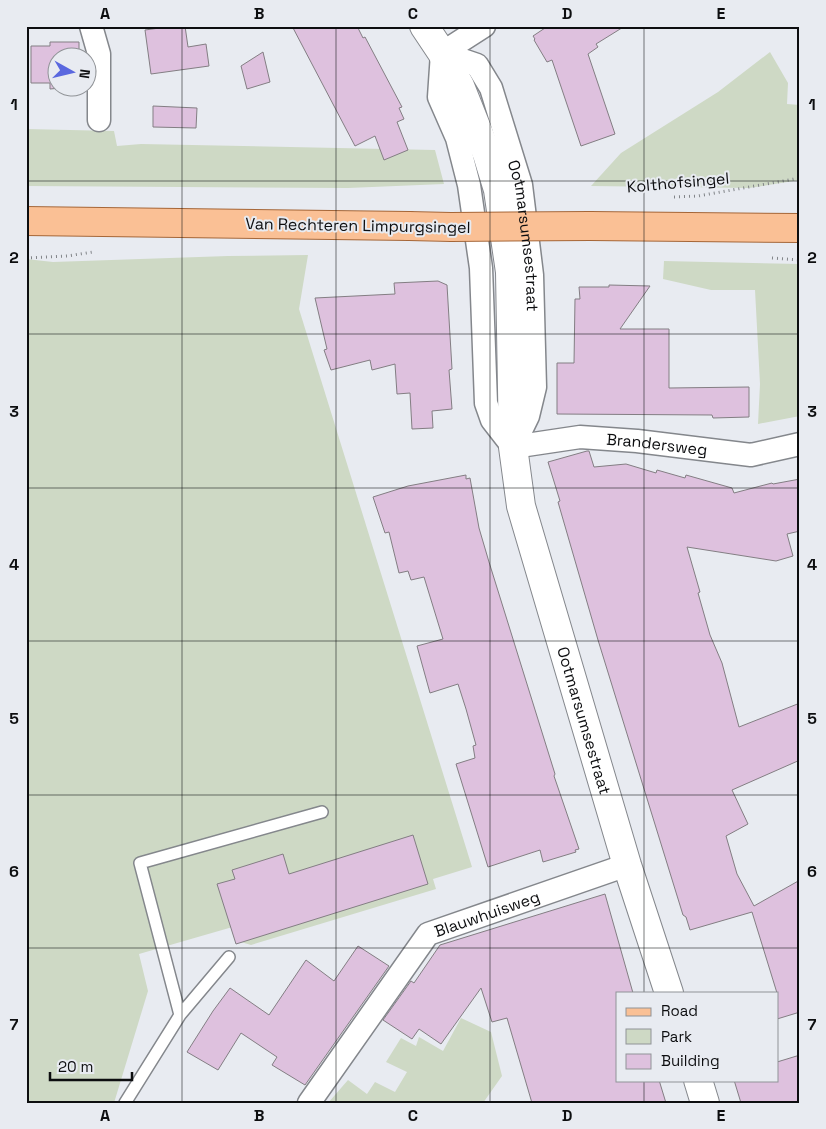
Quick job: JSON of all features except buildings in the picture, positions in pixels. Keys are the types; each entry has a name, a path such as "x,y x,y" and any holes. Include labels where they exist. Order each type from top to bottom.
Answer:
{"main road":[{"name":"Van Rechteren Limpurgsingel","path":"689,226 800,213"},
{"name":"Van Rechteren Limpurgsingel","path":"26,221 408,226 800,228"}],"street":[{"path":"92,26 99,54 99,120"},
{"name":"Ootmarsumsestraat","path":"424,26 442,53 460,86 487,154 498,190 510,272 513,447 521,506 627,865 669,992"},
{"path":"442,53 484,26"},
{"name":"Brandersweg","path":"513,447 580,437 637,440 751,455 800,444"},
{"name":"Blauwhuisweg","path":"309,1103 428,934 627,865"},
{"path":"699,1082 705,1103"}],"lane":[{"path":"180,1015 140,863 322,812"},
{"path":"125,1103 180,1015 228,958"}],"path":[{"name":"Kolthofsingel","path":"671,197 698,196 800,178"}],"green space":[{"path":"770,52 788,83 787,104 800,105 800,180 749,188 591,186 621,153 718,92"},
{"path":"26,129 114,131 117,146 141,144 435,150 444,184 348,188 26,186"},
{"path":"308,255 299,309 472,867 433,879 436,889 251,945 241,942 236,926 139,954 148,991 114,1103 26,1103 26,259 53,262"},
{"path":"664,261 800,264 800,416 758,424 760,384 755,290 711,290 663,279"},
{"path":"461,1018 491,1032 502,1076 483,1103 328,1103 348,1080 367,1094 375,1082 395,1092 407,1072 386,1062 401,1038 416,1046 419,1037 443,1051"}]}
